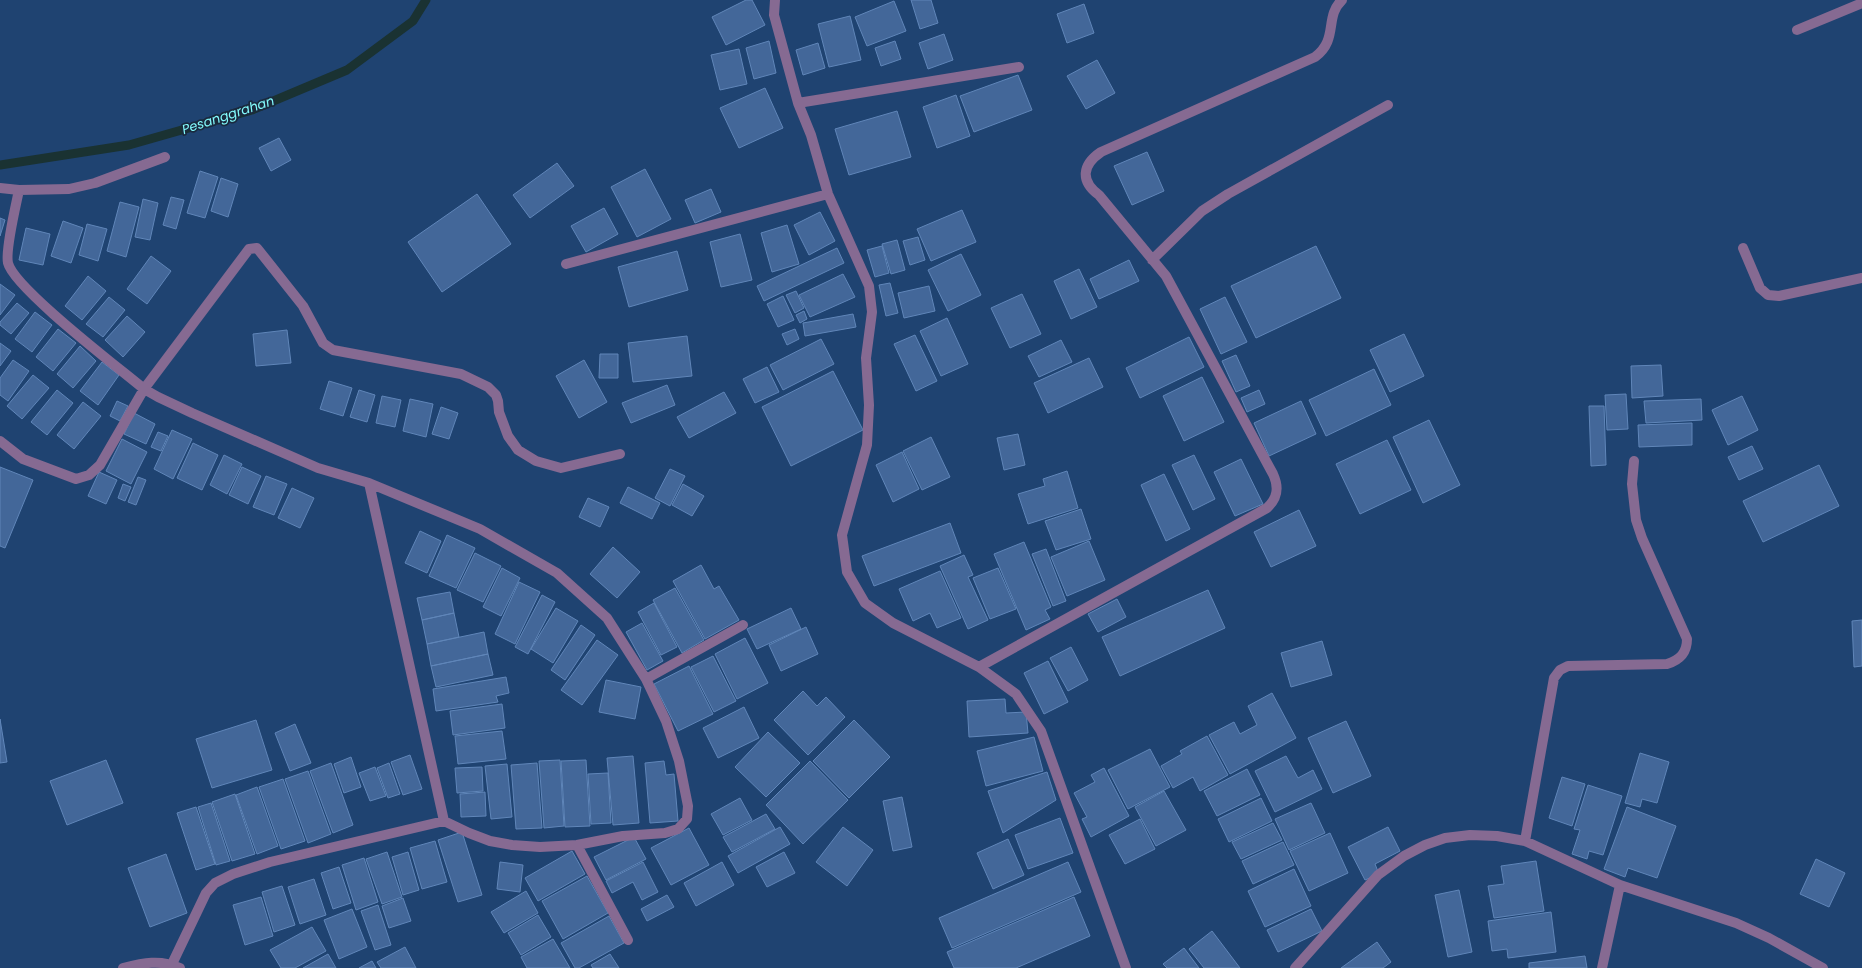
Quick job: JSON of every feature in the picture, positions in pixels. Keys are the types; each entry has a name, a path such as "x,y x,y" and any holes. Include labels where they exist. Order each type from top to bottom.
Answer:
{"street":[{"path":"775,0 774,15 798,103 811,135 828,194 869,286 872,312 866,358 869,405 867,445 842,536 847,572 866,603 893,623 979,667 1016,694 1041,731 1126,968"},
{"path":"979,667 1267,508 1274,502 1277,488 1273,474 1166,276 1160,267 1152,260 1099,195 1089,185 1085,172 1090,160 1101,152 1315,57 1324,51 1329,40 1333,14 1337,4 1342,0"},
{"path":"1797,30 1862,3"},
{"path":"798,103 1019,67"},
{"path":"1152,260 1202,211 1228,194 1388,105"},
{"path":"0,188 19,190 69,189 95,183 165,157"},
{"path":"19,190 8,245 8,262 13,274 56,316 144,388 165,400 311,465 369,483 480,529 557,573 607,618 646,679 666,721 679,761 688,806 687,819 678,829 665,833 623,836 577,845 540,847 512,845 490,841 444,821 270,862 233,874 215,883 206,893 176,966 148,962 123,968"},
{"path":"566,264 828,194"},
{"path":"0,441 23,459 76,479 89,475 100,465 144,388 249,249 257,248 303,306 323,343 333,350 461,374 488,388 496,395 499,412 508,436 518,450 536,461 560,468 620,454"},
{"path":"1743,248 1760,288 1768,295 1779,296 1860,278 1862,289"},
{"path":"1525,841 1554,678 1560,670 1568,666 1667,664 1675,661 1683,655 1687,648 1687,639 1642,538 1636,520 1632,484 1634,461"},
{"path":"369,483 444,821"},
{"path":"646,679 743,625"},
{"path":"1294,968 1378,875 1404,856 1425,845 1446,838 1470,835 1525,841 1620,885 1736,923 1769,938 1823,968"},
{"path":"577,845 628,940"},
{"path":"1602,968 1620,885"}],"building":[{"path":"746,0 752,0 765,25 726,45 712,17"},
{"path":"911,0 931,0 938,23 920,29"},
{"path":"894,1 906,31 867,46 855,17"},
{"path":"1084,4 1094,33 1067,43 1057,14"},
{"path":"850,16 861,60 829,67 818,24"},
{"path":"944,34 953,60 928,69 919,43"},
{"path":"769,41 776,73 754,79 746,48"},
{"path":"895,41 901,59 881,66 875,48"},
{"path":"818,43 825,68 803,75 796,50"},
{"path":"739,49 747,84 720,90 711,55"},
{"path":"1097,60 1115,93 1086,109 1067,76"},
{"path":"1018,75 1032,110 974,132 960,96"},
{"path":"765,88 783,128 739,148 720,108"},
{"path":"956,95 970,136 937,148 923,107"},
{"path":"897,111 911,157 849,175 835,129"},
{"path":"279,138 291,160 271,171 259,148"},
{"path":"1147,152 1164,191 1132,205 1114,166"},
{"path":"557,163 574,186 530,218 513,195"},
{"path":"645,169 671,219 637,237 611,187"},
{"path":"200,171 218,177 205,218 187,213"},
{"path":"221,178 238,184 228,217 211,211"},
{"path":"711,189 721,212 695,223 685,200"},
{"path":"477,194 511,244 442,292 408,242"},
{"path":"171,197 184,200 176,229 163,225"},
{"path":"143,199 158,203 150,240 135,237"},
{"path":"120,202 139,207 126,257 107,251"},
{"path":"604,208 618,234 586,252 571,226"},
{"path":"962,210 976,242 931,261 917,229"},
{"path":"820,212 835,241 809,255 794,225"},
{"path":"0,218 5,220 0,236"},
{"path":"63,221 83,228 71,263 51,256"},
{"path":"87,224 107,229 98,261 79,255"},
{"path":"787,225 799,264 772,272 761,233"},
{"path":"26,228 50,234 43,265 19,260"},
{"path":"740,234 752,280 721,287 710,242"},
{"path":"918,237 925,260 910,265 903,241"},
{"path":"897,240 905,270 891,274 882,244"},
{"path":"882,246 889,273 875,277 867,250"},
{"path":"1316,246 1341,298 1256,338 1231,286"},
{"path":"837,248 844,263 764,301 757,286"},
{"path":"677,251 688,290 629,307 618,267"},
{"path":"961,254 981,295 948,311 928,270"},
{"path":"151,256 171,271 147,304 127,289"},
{"path":"1129,260 1139,281 1099,299 1090,279"},
{"path":"1079,269 1097,307 1071,319 1054,281"},
{"path":"843,274 855,297 810,317 799,295"},
{"path":"88,276 106,291 82,320 65,306"},
{"path":"890,283 898,313 886,316 879,285"},
{"path":"0,284 15,295 0,315"},
{"path":"929,286 935,311 904,318 898,293"},
{"path":"796,291 804,308 795,313 786,295"},
{"path":"1022,294 1041,334 1010,348 991,308"},
{"path":"783,296 794,320 778,327 767,304"},
{"path":"109,297 125,310 103,337 86,324"},
{"path":"1225,297 1247,342 1221,354 1200,309"},
{"path":"17,303 29,313 11,334 0,325 0,322"},
{"path":"804,311 807,319 800,323 796,315"},
{"path":"35,312 52,325 32,352 15,339"},
{"path":"853,314 856,327 805,336 803,323"},
{"path":"127,316 145,332 123,357 105,340"},
{"path":"947,318 968,364 941,376 920,331"},
{"path":"58,329 76,343 53,371 36,357"},
{"path":"795,329 799,339 787,345 782,334"},
{"path":"287,330 291,363 256,366 253,334"},
{"path":"1404,334 1424,376 1390,392 1370,350"},
{"path":"915,335 937,381 916,391 894,344"},
{"path":"687,336 692,376 633,382 628,343"},
{"path":"1189,337 1204,367 1140,398 1126,368"},
{"path":"821,339 834,364 783,390 770,365"},
{"path":"1061,340 1072,362 1039,377 1028,356"},
{"path":"0,343 11,351 0,366"},
{"path":"80,346 96,361 73,388 57,374"},
{"path":"600,354 618,354 618,378 599,378"},
{"path":"1236,355 1250,386 1236,392 1222,361"},
{"path":"1089,358 1103,387 1048,413 1034,383"},
{"path":"13,360 29,371 8,401 0,395 0,378"},
{"path":"584,360 607,402 579,418 556,376"},
{"path":"102,362 119,375 98,405 80,391"},
{"path":"1661,365 1663,396 1632,398 1631,366"},
{"path":"767,367 779,392 755,403 743,379"},
{"path":"1374,369 1391,405 1326,436 1309,400"},
{"path":"833,371 863,430 791,466 762,407"},
{"path":"33,375 49,388 22,419 7,406"},
{"path":"1202,377 1224,422 1184,441 1163,396"},
{"path":"329,381 352,388 343,416 320,409"},
{"path":"667,385 675,405 631,423 622,403"},
{"path":"57,390 73,403 47,435 31,422"},
{"path":"359,390 375,395 367,422 350,417"},
{"path":"1259,390 1265,404 1247,412 1241,398"},
{"path":"724,392 736,413 689,438 677,417"},
{"path":"1626,394 1628,429 1607,430 1605,395"},
{"path":"382,396 401,400 395,427 376,423"},
{"path":"1742,396 1758,430 1728,445 1712,410"},
{"path":"410,399 433,404 426,437 403,431"},
{"path":"1701,399 1702,420 1646,423 1644,401"},
{"path":"117,401 128,406 120,421 110,416"},
{"path":"1301,401 1316,434 1269,456 1254,423"},
{"path":"83,402 101,416 74,449 57,435"},
{"path":"1589,406 1604,406 1606,465 1591,466"},
{"path":"441,407 458,413 449,439 432,434"},
{"path":"134,413 155,424 146,444 124,434"},
{"path":"1429,420 1460,485 1423,503 1393,437"},
{"path":"1692,423 1692,445 1639,447 1638,425"},
{"path":"172,430 192,439 173,479 154,469"},
{"path":"158,432 168,436 161,451 151,447"},
{"path":"1018,434 1025,465 1004,470 997,438"},
{"path":"931,437 950,477 922,490 903,451"},
{"path":"122,439 147,452 131,484 106,471"},
{"path":"1387,440 1411,490 1360,514 1336,464"},
{"path":"193,443 218,455 202,490 177,478"},
{"path":"1752,446 1763,469 1739,480 1728,457"},
{"path":"902,452 919,489 893,502 876,465"},
{"path":"224,455 242,464 227,494 210,485"},
{"path":"1194,455 1215,499 1193,510 1172,465"},
{"path":"1241,459 1263,504 1235,516 1214,472"},
{"path":"1819,465 1839,506 1763,542 1743,501"},
{"path":"0,467 33,480 5,548 0,546"},
{"path":"242,467 261,476 248,504 229,495"},
{"path":"670,469 685,476 670,506 655,498"},
{"path":"1067,471 1078,508 1028,524 1018,494 1045,486 1043,479"},
{"path":"99,472 117,480 106,504 88,496"},
{"path":"1164,474 1190,529 1166,541 1141,485"},
{"path":"266,476 287,484 274,515 253,507"},
{"path":"138,477 146,480 136,505 128,502"},
{"path":"123,484 131,487 125,501 118,498"},
{"path":"683,484 704,496 692,516 672,505"},
{"path":"628,487 660,503 652,519 620,503"},
{"path":"292,488 314,498 300,528 278,518"},
{"path":"588,498 609,507 600,527 579,517"},
{"path":"1081,509 1091,539 1056,550 1045,521"},
{"path":"1299,510 1316,546 1271,567 1254,532"},
{"path":"950,523 961,553 874,586 862,556"},
{"path":"420,531 441,541 427,573 405,563"},
{"path":"447,535 475,548 456,588 429,576"},
{"path":"1089,541 1105,580 1067,596 1051,557"},
{"path":"1024,542 1051,607 1045,610 1050,619 1026,630 994,554"},
{"path":"613,547 640,572 617,598 590,574"},
{"path":"1046,549 1066,601 1053,606 1032,554"},
{"path":"475,553 501,566 483,602 457,590"},
{"path":"964,555 973,575 968,577 988,620 968,629 940,566"},
{"path":"701,565 714,589 719,586 739,620 705,639 673,581"},
{"path":"502,568 520,578 501,616 483,607"},
{"path":"998,568 1016,609 990,619 973,578"},
{"path":"940,571 961,618 937,628 930,613 913,621 899,589"},
{"path":"519,582 540,592 515,644 495,634"},
{"path":"675,588 704,640 682,653 653,600"},
{"path":"1208,590 1225,628 1120,676 1102,637"},
{"path":"450,592 454,613 422,620 417,598"},
{"path":"542,595 555,602 528,654 515,647"},
{"path":"1117,599 1126,617 1098,632 1088,614"},
{"path":"654,603 677,647 661,655 638,612"},
{"path":"556,608 578,621 553,663 531,649"},
{"path":"791,608 801,629 757,649 747,629"},
{"path":"454,613 459,637 427,644 422,620"},
{"path":"1862,620 1862,666 1854,667 1852,621"},
{"path":"642,623 663,661 647,670 626,632"},
{"path":"581,625 595,635 565,680 551,670"},
{"path":"806,627 818,654 781,671 769,645"},
{"path":"484,632 488,654 431,666 427,644"},
{"path":"745,638 768,683 737,699 715,654"},
{"path":"597,640 618,655 582,705 561,690"},
{"path":"1322,641 1332,675 1291,687 1281,653"},
{"path":"1071,647 1088,680 1068,691 1050,658"},
{"path":"488,654 493,675 436,687 431,666"},
{"path":"713,656 736,701 714,712 691,667"},
{"path":"1048,661 1068,702 1044,714 1024,673"},
{"path":"689,666 713,714 678,731 654,684"},
{"path":"506,677 509,693 496,696 498,702 436,711 433,689"},
{"path":"606,680 641,687 635,719 599,712"},
{"path":"803,691 817,706 826,697 845,717 808,755 774,720"},
{"path":"1272,693 1296,738 1230,774 1209,735 1234,722 1240,734 1257,725 1248,706"},
{"path":"1005,699 1006,713 1026,712 1028,733 969,737 967,701"},
{"path":"502,704 505,728 453,735 450,711"},
{"path":"744,707 759,738 718,758 703,728"},
{"path":"0,719 7,762 0,763"},
{"path":"256,720 272,770 212,788 196,739"},
{"path":"854,720 890,757 849,798 813,761"},
{"path":"1346,721 1371,776 1333,793 1308,738"},
{"path":"295,724 311,763 290,771 275,733"},
{"path":"502,731 506,759 458,764 455,736"},
{"path":"768,732 800,763 766,797 735,767"},
{"path":"1207,736 1228,775 1200,791 1193,777 1173,788 1161,766 1182,754 1180,751"},
{"path":"1034,737 1043,771 986,786 977,751"},
{"path":"1150,749 1170,787 1128,809 1108,770"},
{"path":"1640,753 1669,762 1657,803 1642,799 1640,807 1625,803"},
{"path":"410,755 422,789 403,795 391,762"},
{"path":"633,756 639,823 613,825 607,758"},
{"path":"1286,756 1298,778 1313,770 1322,789 1275,812 1255,771"},
{"path":"351,757 361,787 344,793 334,764"},
{"path":"106,760 123,803 67,825 50,781"},
{"path":"560,760 564,826 544,828 539,761"},
{"path":"586,760 590,826 565,827 561,761"},
{"path":"664,761 666,775 674,774 678,821 650,823 645,763"},
{"path":"810,761 848,800 803,844 766,805"},
{"path":"331,763 353,825 333,833 310,771"},
{"path":"389,763 400,794 388,798 377,768"},
{"path":"537,763 542,828 516,829 511,765"},
{"path":"507,764 512,817 491,819 485,766"},
{"path":"375,767 386,796 370,801 359,773"},
{"path":"482,767 483,791 457,793 455,768"},
{"path":"1104,768 1129,816 1091,837 1082,819 1087,817 1074,793 1095,782 1091,775"},
{"path":"1247,769 1260,795 1217,816 1204,791"},
{"path":"308,771 331,834 308,843 285,779"},
{"path":"1047,772 1056,800 1003,833 988,791"},
{"path":"608,773 611,823 591,824 588,774"},
{"path":"1562,777 1585,784 1572,826 1549,818"},
{"path":"283,779 305,841 281,849 259,787"},
{"path":"1588,785 1622,796 1603,855 1589,851 1587,859 1572,854 1580,830 1574,829"},
{"path":"257,787 278,846 257,854 236,795"},
{"path":"1164,791 1186,830 1156,846 1135,807"},
{"path":"485,792 486,816 461,817 460,794"},
{"path":"235,794 255,854 232,861 212,802"},
{"path":"902,797 912,847 893,851 883,801"},
{"path":"740,798 752,820 723,835 711,814"},
{"path":"1261,798 1272,821 1229,842 1218,819"},
{"path":"211,803 230,861 216,865 198,807"},
{"path":"1311,803 1325,833 1289,850 1275,819"},
{"path":"196,807 215,864 196,870 177,813"},
{"path":"1627,807 1676,826 1657,878 1628,868 1625,877 1604,869"},
{"path":"766,814 775,829 732,852 723,837"},
{"path":"1060,818 1073,853 1028,869 1015,835"},
{"path":"1140,819 1155,849 1125,864 1109,835"},
{"path":"1273,823 1282,840 1241,859 1232,842"},
{"path":"780,827 790,844 738,873 728,856"},
{"path":"843,827 873,850 847,886 816,862"},
{"path":"1388,827 1400,851 1375,864 1379,874 1365,880 1348,847"},
{"path":"689,828 709,865 671,885 651,848"},
{"path":"462,832 482,895 458,902 438,840"},
{"path":"1330,833 1348,873 1309,891 1290,851"},
{"path":"634,837 646,859 606,880 594,857"},
{"path":"1008,839 1024,875 993,889 977,853"},
{"path":"435,841 447,882 422,889 410,848"},
{"path":"1283,842 1294,865 1253,884 1242,861"},
{"path":"572,851 585,874 538,901 525,878"},
{"path":"387,852 402,897 382,904 366,859"},
{"path":"408,852 419,890 403,895 392,857"},
{"path":"784,852 795,873 767,887 756,867"},
{"path":"166,854 187,913 150,927 128,868"},
{"path":"364,858 378,902 356,910 342,865"},
{"path":"1816,859 1845,873 1829,907 1800,894"},
{"path":"1536,861 1544,911 1494,918 1488,886 1504,884 1501,866"},
{"path":"500,862 523,865 520,892 497,889"},
{"path":"643,862 658,892 642,900 633,882 612,893 606,881"},
{"path":"722,862 734,885 696,906 684,883"},
{"path":"1068,862 1081,892 952,948 939,918"},
{"path":"339,867 351,903 333,909 321,873"},
{"path":"1294,869 1311,906 1265,927 1248,891"},
{"path":"587,876 608,913 563,939 542,901"},
{"path":"314,879 326,915 300,924 288,887"},
{"path":"282,886 295,925 274,932 262,892"},
{"path":"1459,890 1472,952 1448,957 1435,895"},
{"path":"526,891 538,913 504,933 491,912"},
{"path":"667,895 674,907 647,921 641,909"},
{"path":"261,897 273,936 245,945 233,905"},
{"path":"1074,897 1090,936 1016,968 954,968 947,952"},
{"path":"403,898 411,921 389,928 382,906"},
{"path":"378,905 391,945 375,950 361,911"},
{"path":"352,909 367,947 339,959 324,920"},
{"path":"1311,909 1322,931 1278,952 1267,930"},
{"path":"1551,912 1556,952 1508,958 1507,949 1492,951 1488,921"},
{"path":"538,915 551,937 521,955 508,933"},
{"path":"609,916 624,943 579,968 575,968 561,943"},
{"path":"312,927 326,951 295,968 281,968 270,950"},
{"path":"1212,931 1240,968 1204,968 1189,949"},
{"path":"553,939 570,968 527,968 521,957"},
{"path":"1377,942 1391,962 1383,968 1341,968"},
{"path":"405,947 416,968 381,968 377,962"},
{"path":"1184,948 1199,968 1167,968 1163,964"},
{"path":"328,954 336,968 303,968"},
{"path":"610,954 619,968 593,968 591,965"},
{"path":"1585,956 1587,968 1529,968 1529,963"},
{"path":"372,961 376,968 359,968"}],"waterway":[{"name":"Pesanggrahan","path":"0,165 129,145 252,110 347,70 413,21 426,0"}]}
